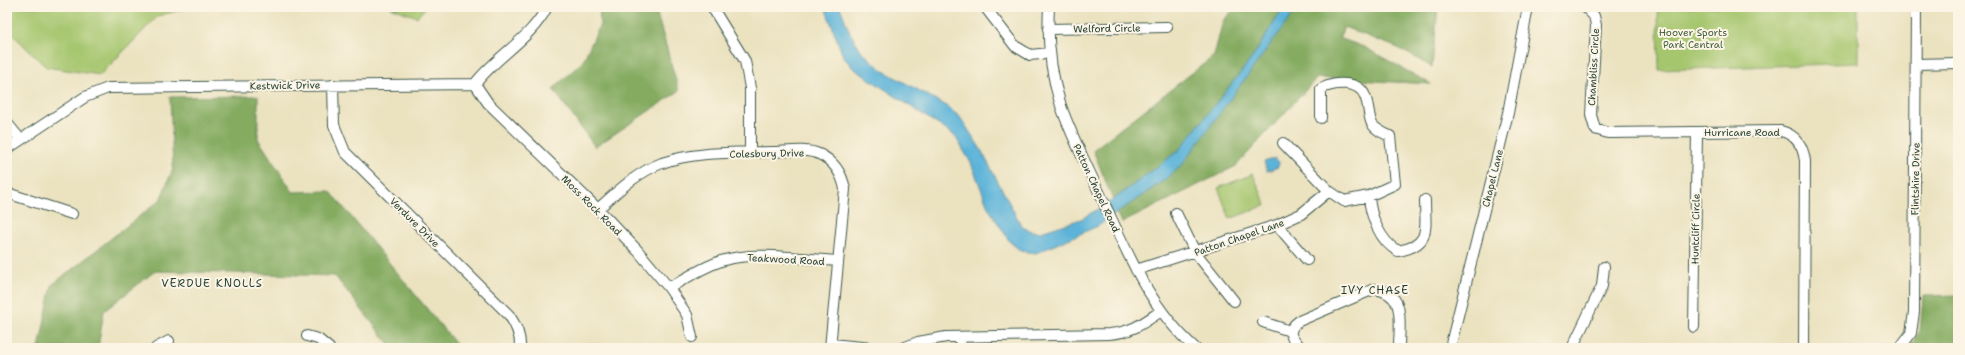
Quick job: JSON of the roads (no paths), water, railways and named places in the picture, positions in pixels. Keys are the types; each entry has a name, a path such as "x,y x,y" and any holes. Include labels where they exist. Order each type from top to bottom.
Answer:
{"street":[{"path":"475,84 485,71 525,35 547,7"},
{"path":"712,7 745,61 750,88 750,151"},
{"path":"985,7 1015,46 1030,55 1050,53"},
{"name":"Patton Chapel Road","path":"1049,7 1048,29 1050,53 1053,76 1061,106 1099,192 1136,270 1161,311 1180,334 1195,348"},
{"name":"Chapel Lane","path":"1450,348 1508,113 1528,7"},
{"name":"Chambliss Circle","path":"1585,7 1594,16 1596,25 1591,115 1595,129"},
{"name":"Flintshire Drive","path":"1900,348 1911,333 1914,312 1916,7"},
{"name":"Welford Circle","path":"1048,29 1167,27"},
{"path":"1916,64 1958,63"},
{"name":"Kestwick Drive","path":"7,149 85,97 108,88 475,84"},
{"name":"Moss Rock Road","path":"475,84 488,103 638,251 669,288 687,315 692,337"},
{"path":"1283,143 1329,191 1344,201 1369,196 1395,184 1390,136 1381,132 1372,124 1365,95 1360,88 1349,84 1327,86 1321,89 1321,118"},
{"name":"Verdure Drive","path":"333,85 334,125 345,152 509,315 516,325 521,341 520,348"},
{"path":"7,123 20,139"},
{"name":"Hurricane Road","path":"1595,129 1608,133 1781,131 1788,133 1801,144 1805,161 1804,348"},
{"name":"Huntcliff Circle","path":"1694,326 1696,132"},
{"name":"Colesbury Drive","path":"598,210 633,178 661,163 690,155 750,151 812,152 826,158 838,170 843,179 845,190 830,346"},
{"name":"Patton Chapel Lane","path":"1136,270 1277,225 1301,214 1329,191"},
{"path":"7,193 72,214"},
{"path":"1369,196 1370,208 1380,233 1393,249 1398,251 1420,244 1423,240 1425,229 1425,200"},
{"path":"1176,213 1195,252 1234,301"},
{"path":"1277,225 1307,260"},
{"name":"Teakwood Road","path":"669,288 705,267 733,258 750,256 838,261"},
{"path":"1572,348 1602,286 1604,267"},
{"path":"1290,331 1292,326 1298,321 1364,292 1381,290 1392,296 1398,307 1399,348"},
{"path":"903,348 934,338 1109,334 1127,332 1141,326 1161,311"},
{"path":"1263,322 1290,331 1295,342 1302,348"},
{"path":"307,336 318,339 329,348"},
{"path":"960,337 961,348"},
{"path":"156,348 169,341"},
{"path":"830,346 872,348"}],"water":[{"path":"825,7 840,7 850,33 862,52 882,70 945,105 960,117 980,148 1022,227 1031,231 1041,232 1081,219 1113,200 1179,150 1252,58 1284,7 1298,7 1181,166 1166,179 1098,226 1036,253 1021,251 1010,242 989,209 971,163 955,136 853,68 843,56"},
{"path":"1275,158 1279,162 1278,167 1267,171 1264,162"}],"district":[{"name":"VERDUE KNOLLS","path":"212,283"},
{"name":"IVY CHASE","path":"1375,290"}],"park label":[{"name":"Hoover Sports Park Central","path":"1693,38"}]}
